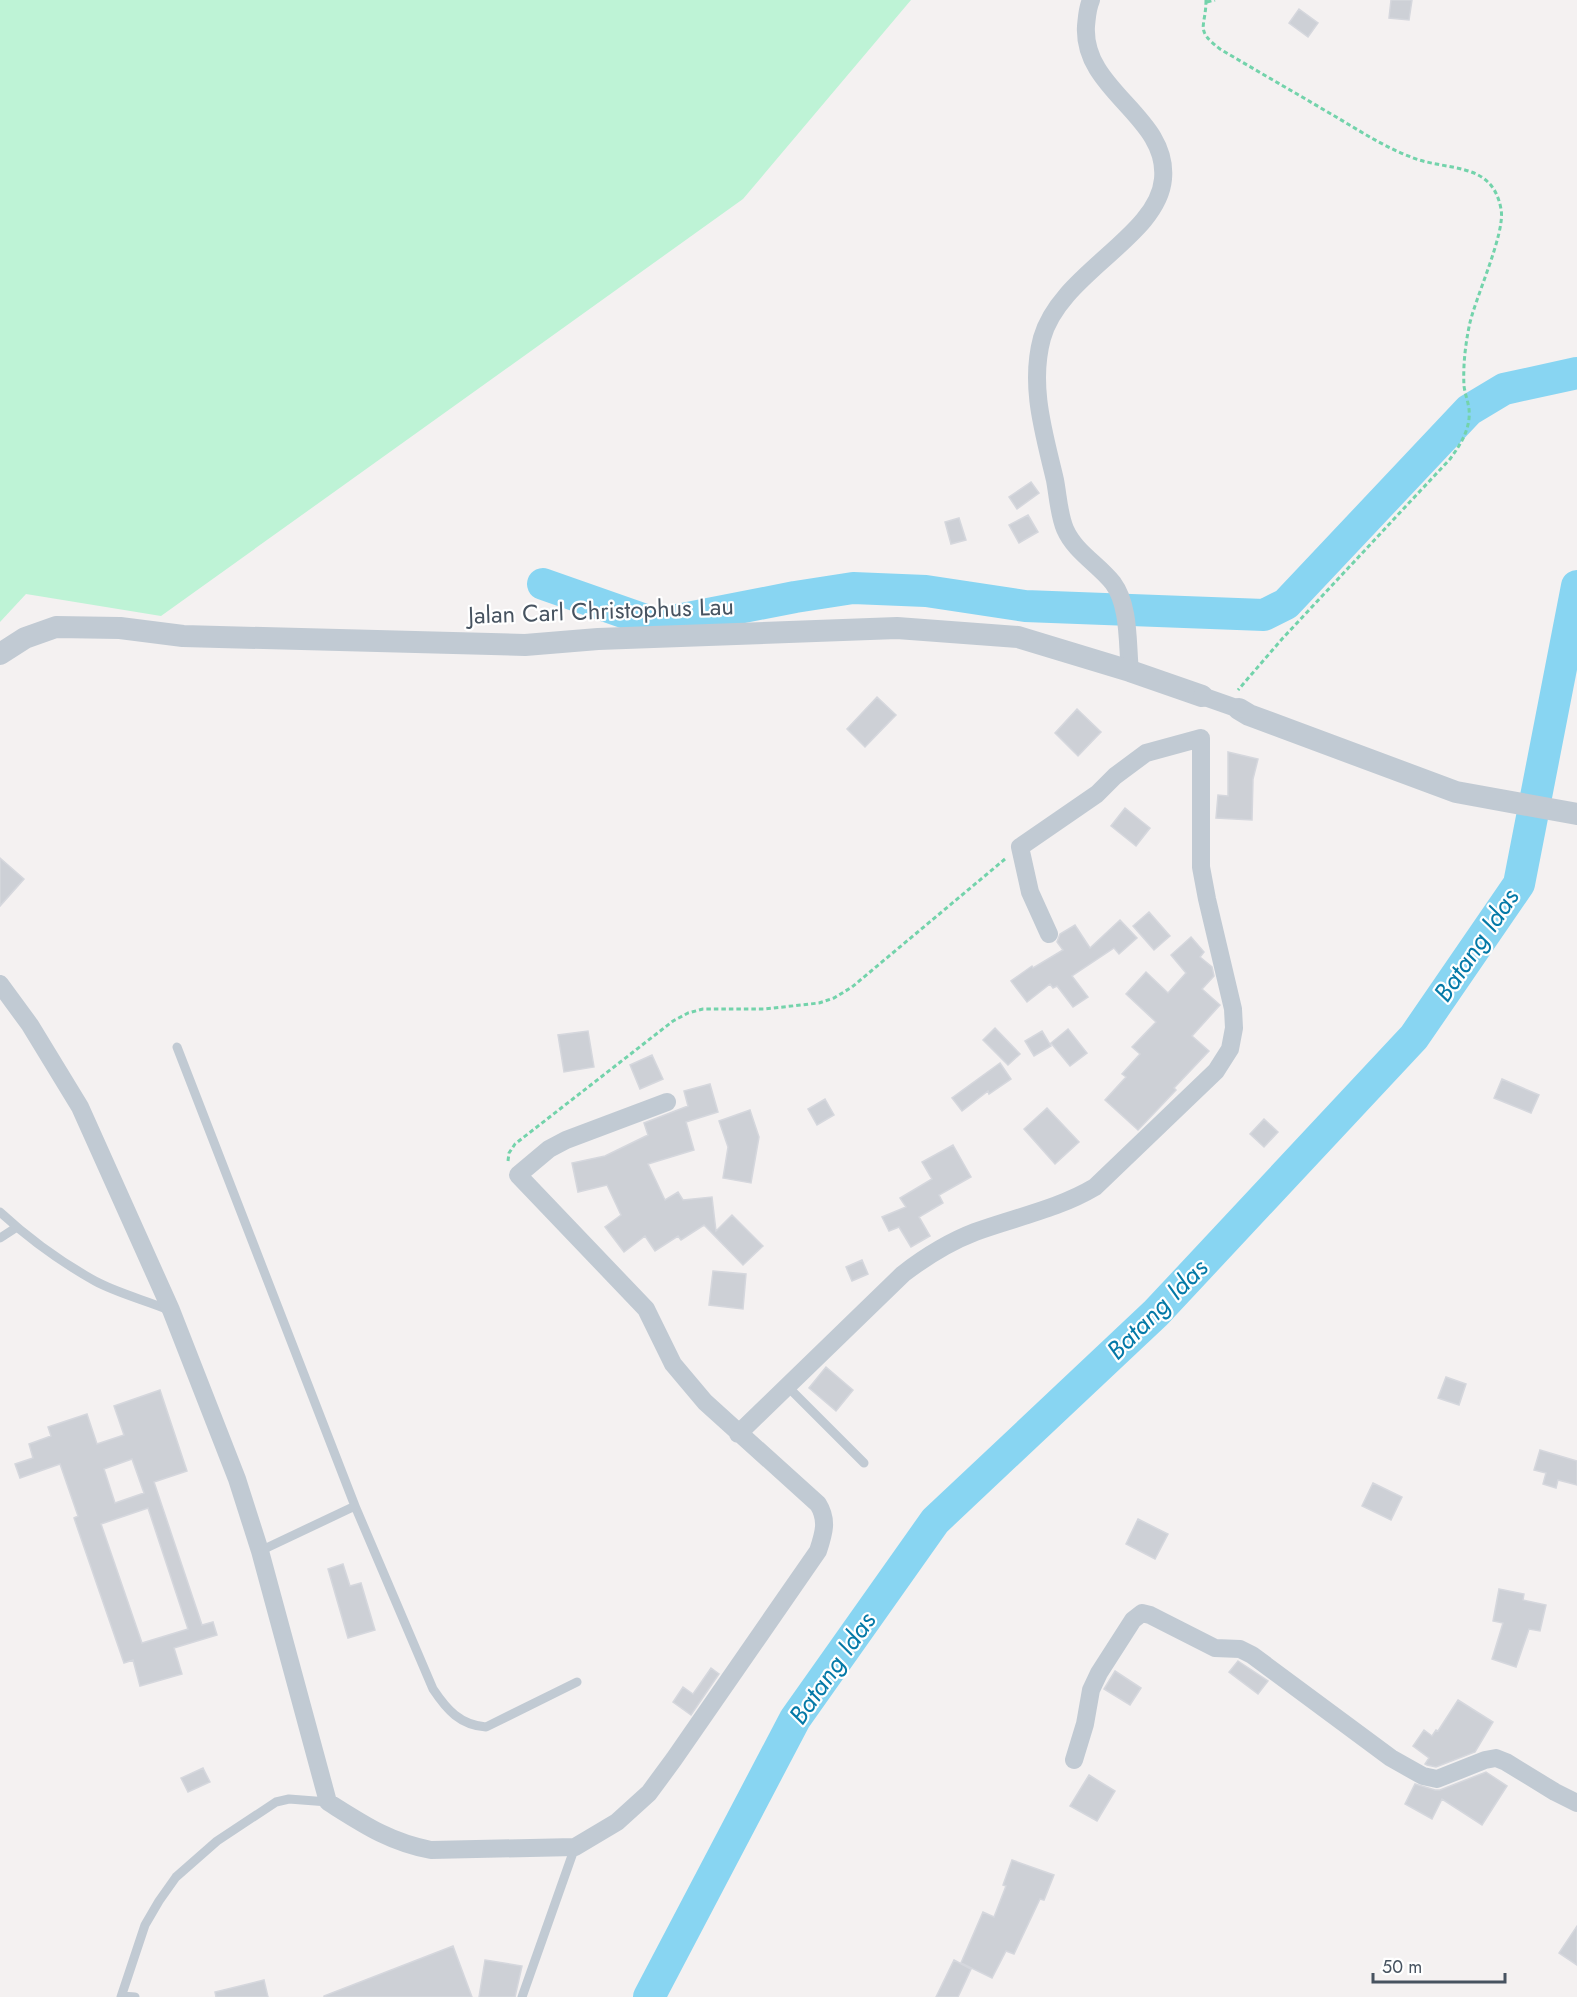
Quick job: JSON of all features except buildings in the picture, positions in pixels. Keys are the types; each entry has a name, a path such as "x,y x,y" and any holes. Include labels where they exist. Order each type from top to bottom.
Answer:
{"street":[{"path":"1091,0 1087,9 1085,38 1092,62 1106,82 1153,135 1161,156 1163,179 1155,205 1139,225 1077,282 1057,306 1042,336 1036,369 1037,400 1065,529 1078,550 1114,585 1123,607 1130,671"},
{"name":"Jalan Carl Christophus Lau","path":"0,654 25,639 56,627 65,626 120,628 183,636 525,645 598,639 897,628 1018,637 1130,671 1202,696"},
{"path":"1202,696 1236,702 1249,715 1456,792 1577,814"},
{"path":"738,1434 903,1274 921,1260 946,1245 974,1233 1053,1207 1095,1187 1216,1071 1230,1049 1234,1029 1233,1009 1201,867 1201,738 1146,753 1115,776 1097,794 1020,846 1030,892 1049,934"},
{"path":"0,984 30,1025 80,1107 171,1310 237,1479 260,1551 328,1802 384,1837 431,1850 575,1848 617,1822 649,1793 717,1699 818,1551 825,1524 818,1504 705,1402 673,1364 646,1309 518,1175 549,1149 566,1140 668,1102"},
{"path":"1074,1760 1085,1724 1091,1690 1099,1673 1133,1620 1142,1613 1215,1648 1240,1649 1252,1655 1391,1758 1423,1776 1437,1779 1485,1760 1496,1758 1577,1803"}],"lane":[{"path":"177,1047 355,1506 433,1689 444,1706 457,1718 473,1726 486,1727 577,1682"},
{"path":"0,1212 58,1258 96,1281 171,1310"},
{"path":"0,1238 17,1227"},
{"path":"787,1386 864,1463"},
{"path":"260,1551 355,1506"},
{"path":"135,1997 122,1996 145,1925 176,1877 217,1841 276,1802 289,1799 328,1802"},
{"path":"522,1997 539,1943 575,1848"}],"path":[{"path":"1215,0 1207,1 1203,31 1208,40 1220,49 1390,149 1434,165 1471,170 1485,178 1495,190 1502,211 1498,233 1469,325 1464,359 1464,378 1469,410 1468,425 1462,442 1450,459 1282,639 1236,702"},
{"path":"518,1175 507,1160 515,1144 673,1021 688,1013 704,1009 765,1009 819,1003 834,998 852,987 1020,846"}],"green space":[{"path":"0,0 911,0 743,199 161,616 26,594 0,622"}],"waterway":[{"path":"543,584 657,624 853,588 926,591 1025,606 1264,615 1286,604 1469,410 1504,389 1577,373"},
{"name":"Batang Idas","path":"649,1997 795,1719 935,1521 1156,1313 1414,1037 1519,884 1577,586"}]}
